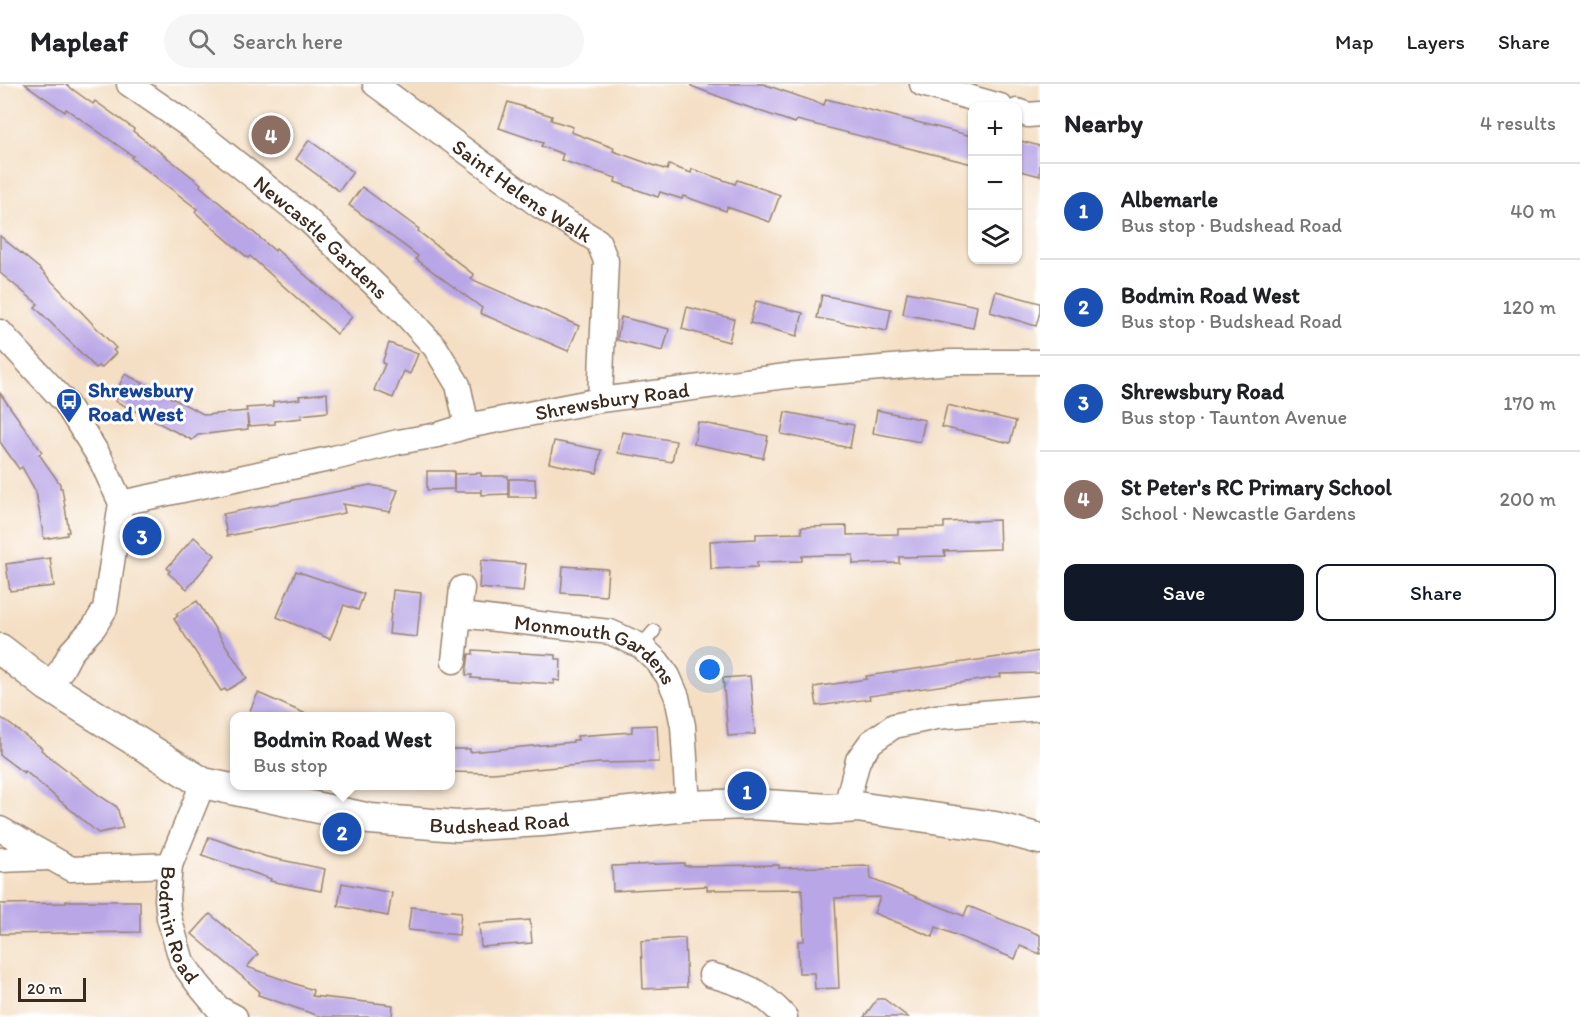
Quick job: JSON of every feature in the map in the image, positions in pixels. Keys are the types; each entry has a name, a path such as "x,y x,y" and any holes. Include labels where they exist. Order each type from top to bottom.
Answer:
{"street":[{"name":"Newcastle Gardens","path":"129,84 194,129 308,220 406,315 435,347 458,385 467,426"},
{"name":"Saint Helens Walk","path":"375,84 540,206 598,241 606,261 600,400"},
{"path":"922,84 986,102"},
{"path":"1022,113 1040,114"},
{"path":"0,332 65,402 100,459 121,503 105,609 94,627 71,652 62,669 48,686"},
{"name":"Shrewsbury Road","path":"121,503 438,435 467,426 600,400 786,376 951,362 1040,362"},
{"path":"454,661 462,588"},
{"name":"Monmouth Gardens","path":"460,615 648,638 657,661 668,676 683,726 688,806"},
{"name":"Budshead Road","path":"0,649 48,686 203,783 230,789"},
{"path":"846,807 858,760 871,742 894,726 936,717 1040,708"},
{"name":"Bodmin Road","path":"203,783 170,865 167,899 169,918 182,962 219,1008 235,1017"},
{"name":"Budshead Road","path":"235,790 370,819 457,826 688,806 750,804 829,809 857,807 995,827 1040,840"},
{"path":"0,829 71,869 170,865"},
{"path":"0,860 50,858"},
{"path":"711,975 744,984 763,996 785,1017"}],"building":[{"path":"25,84 65,84 93,104 95,101 134,129 133,131 201,184 200,186 275,251 276,249 352,317 337,334 250,256 248,258 195,212 197,209 131,158 133,156 66,109 65,112"},
{"path":"691,84 763,84 824,105 826,99 968,135 968,163 797,120 795,123 691,86"},
{"path":"508,102 552,116 551,120 573,127 571,132 614,148 613,151 667,170 669,165 691,173 692,169 735,184 737,180 780,195 770,222 727,207 726,211 683,196 682,199 660,192 658,197 615,182 616,178 561,160 563,154 541,146 543,143 499,128"},
{"path":"309,140 353,172 339,191 296,159"},
{"path":"1022,141 1040,146 1040,176 1022,171"},
{"path":"362,187 419,229 418,231 474,275 471,279 579,326 568,351 480,313 482,308 416,259 418,256 349,205"},
{"path":"0,236 39,268 116,348 113,350 116,353 101,368 99,366 96,368 35,307 38,304 0,273"},
{"path":"996,291 1040,303 1036,326 990,312"},
{"path":"907,292 977,306 973,328 903,314"},
{"path":"822,295 891,309 887,331 817,318"},
{"path":"756,301 803,313 797,336 750,323"},
{"path":"687,307 734,319 729,342 682,329"},
{"path":"621,317 669,329 663,351 617,340"},
{"path":"389,343 418,354 410,374 404,371 393,398 374,390 385,364 382,363"},
{"path":"125,374 205,415 247,411 246,408 273,406 273,402 300,399 299,396 327,393 328,412 301,415 302,418 275,421 275,424 249,426 247,414 248,429 198,435 192,440 115,401 117,398 114,396"},
{"path":"0,393 42,452 39,454 62,488 69,532 67,535 44,539 36,492 22,467 19,469 0,442"},
{"path":"947,405 1016,421 1010,443 942,427"},
{"path":"877,410 925,420 920,442 873,433"},
{"path":"785,412 854,425 850,448 781,434"},
{"path":"698,422 768,436 763,458 694,444"},
{"path":"622,432 676,441 672,462 618,453"},
{"path":"554,441 601,450 597,473 549,463"},
{"path":"427,471 454,471 454,489 427,490"},
{"path":"481,473 481,476 508,476 508,494 481,495 481,492 454,492 454,474"},
{"path":"509,479 535,479 536,497 509,497"},
{"path":"370,485 398,490 390,512 343,504 345,513 227,536 223,514"},
{"path":"999,520 1000,549 944,551 945,556 899,557 899,563 853,564 853,555 825,555 802,556 802,561 757,562 757,567 711,569 710,541 756,539 756,534 802,533 801,527 847,526 847,535 898,534 898,529 944,528 944,522"},
{"path":"194,537 215,555 187,589 168,573 170,571 167,568"},
{"path":"50,558 54,586 10,591 6,564"},
{"path":"481,560 526,564 523,592 479,588"},
{"path":"563,566 608,569 606,596 561,593"},
{"path":"296,571 364,594 358,610 344,605 330,639 277,617"},
{"path":"393,590 421,593 417,637 389,634"},
{"path":"197,601 247,678 226,691 225,689 221,691 174,619 178,616 176,614"},
{"path":"473,650 556,655 556,659 561,659 560,681 554,680 554,684 471,678 472,675 466,675 469,654 473,654"},
{"path":"1040,651 1040,673 1000,674 1001,677 817,706 814,687 867,679 866,676"},
{"path":"750,676 755,734 728,736 723,678"},
{"path":"258,693 302,712 249,712"},
{"path":"0,717 117,807 123,828 98,833 25,771 24,773 0,755"},
{"path":"657,725 659,762 600,763 493,773 455,772 455,749 470,749 470,752 573,742 573,740 578,740 577,736 632,732 632,726"},
{"path":"209,837 267,857 325,869 321,891 270,881 271,879 202,855"},
{"path":"684,863 684,866 779,865 779,868 870,866 871,879 964,916 968,906 1040,935 1040,954 1020,946 1015,959 936,927 933,937 874,913 880,897 835,898 839,988 815,989 814,973 799,973 798,941 804,941 802,889 707,890 707,886 613,891 612,866"},
{"path":"342,883 392,893 388,916 338,906"},
{"path":"66,901 140,901 140,932 0,934 0,904 66,903"},
{"path":"411,907 461,912 459,935 408,930"},
{"path":"210,914 258,954 247,967 313,990 312,996 393,1005 392,1017 322,1017 258,995 259,991 192,934"},
{"path":"530,920 532,943 481,947 479,924"},
{"path":"685,938 687,987 643,989 641,941"},
{"path":"877,999 884,999 908,1017 864,1017"}],"place":[{"name":"St Peter's RC Primary School","path":"271,135"},
{"name":"Shrewsbury Road West","path":"69,424"},
{"name":"Shrewsbury Road","path":"142,536"},
{"name":"Albemarle","path":"747,791"},
{"name":"Bodmin Road West","path":"342,832"}]}
